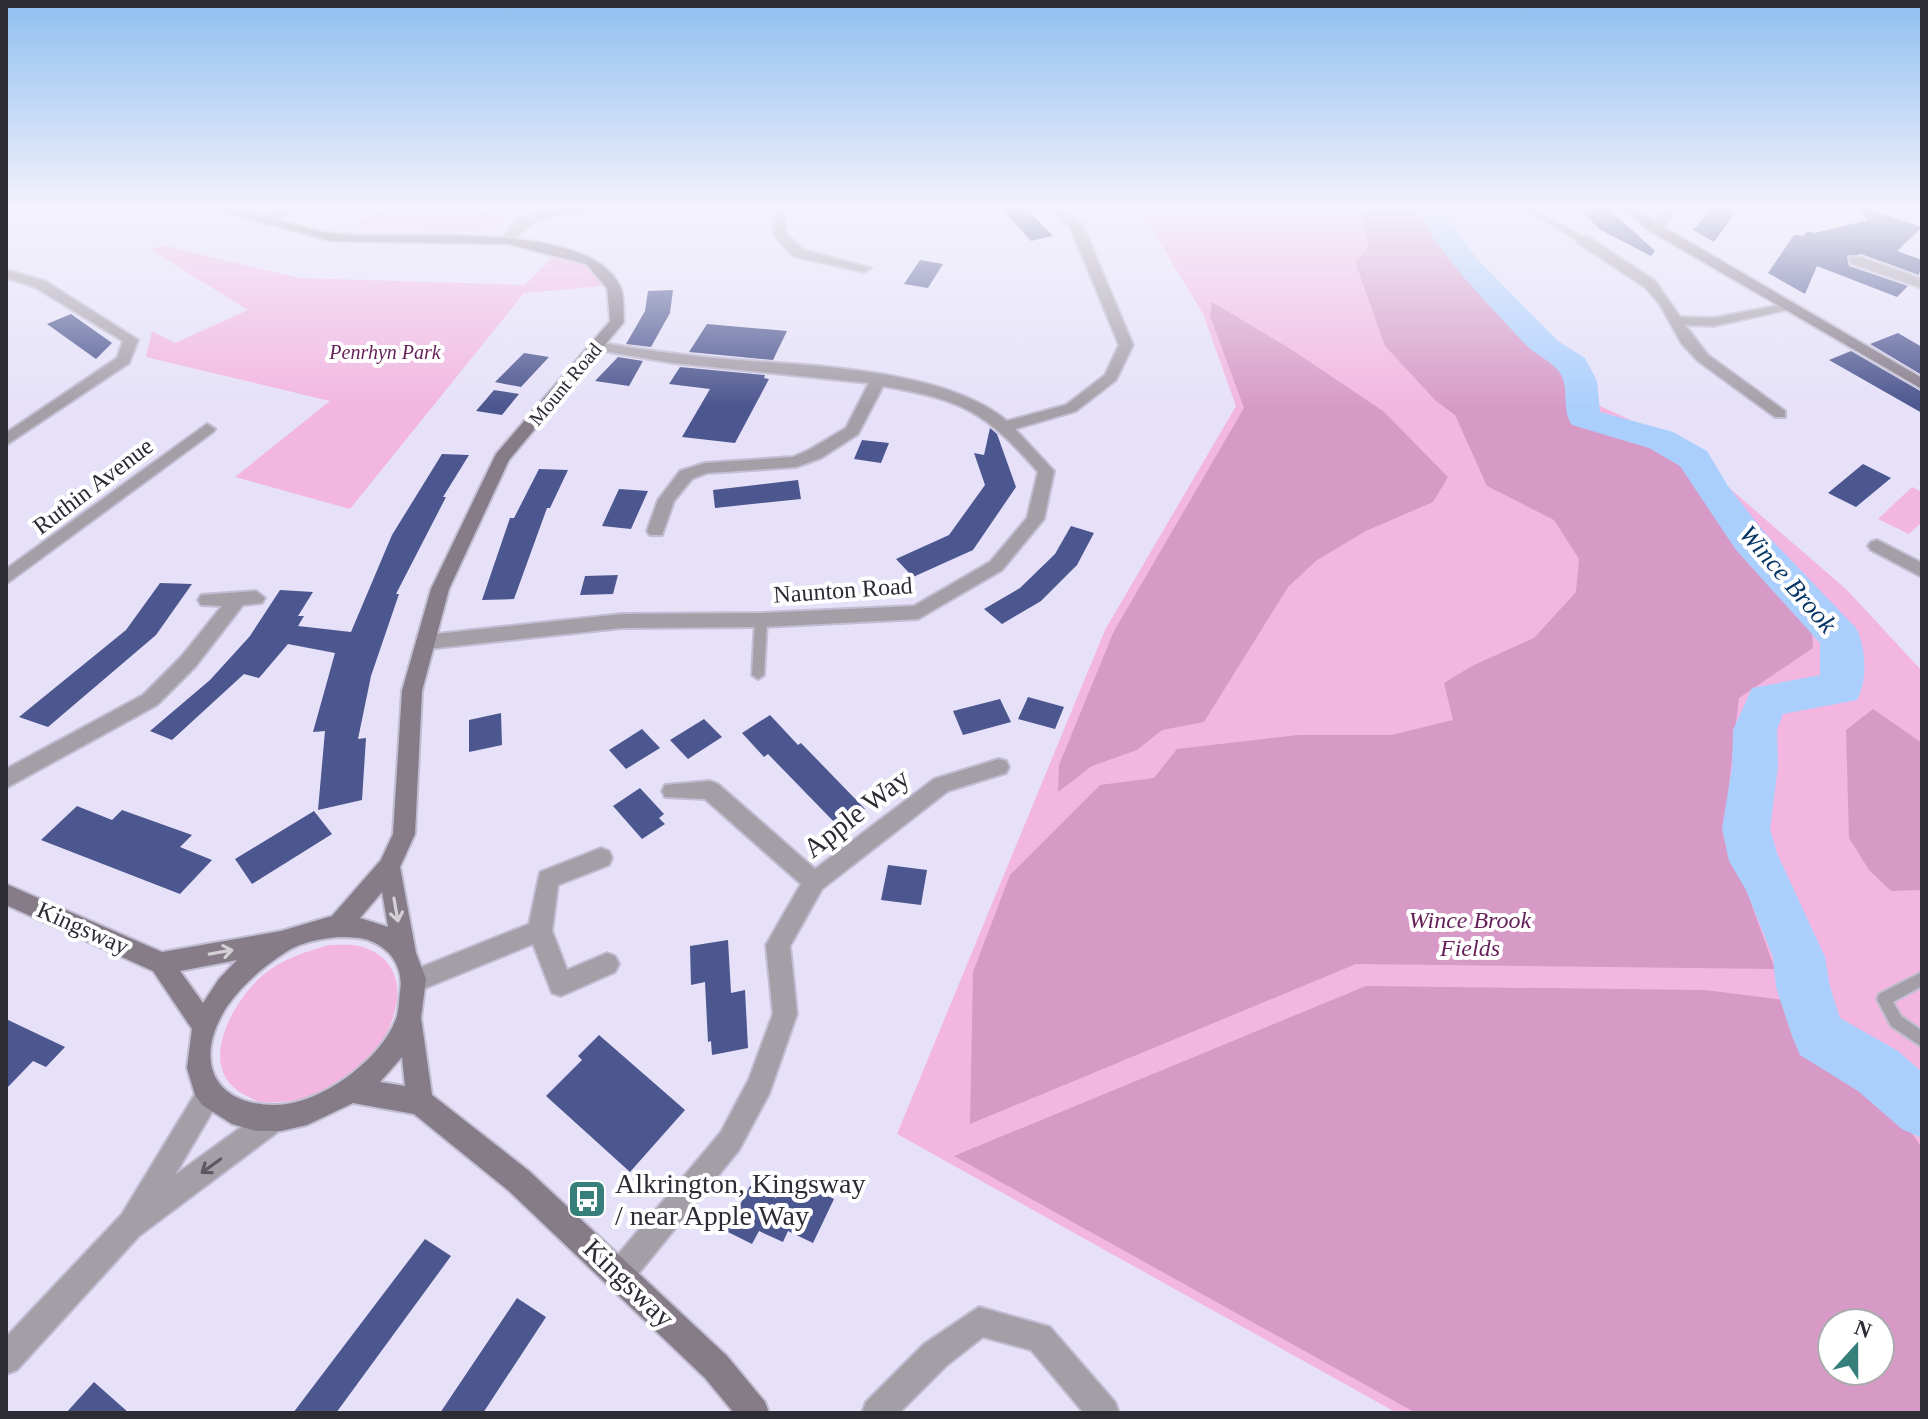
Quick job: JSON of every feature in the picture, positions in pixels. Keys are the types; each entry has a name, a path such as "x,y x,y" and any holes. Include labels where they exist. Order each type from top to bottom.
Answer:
{"street":[{"path":"6,440 124,360 131,340 40,284 10,275"},
{"name":"Mount Road","path":"338,926 389,867 404,834 412,691 440,589 502,458 617,322 614,287 604,275"},
{"path":"1007,426 1071,408 1111,377 1126,345 1097,275"},
{"path":"1637,275 1650,284 1687,341 1703,358 1780,414"},
{"path":"1734,275 1922,384"},
{"path":"1897,275 1922,284"},
{"path":"1676,321 1714,322 1785,306"},
{"name":"Naunton Road","path":"427,642 622,621 761,620 918,612 996,566 1035,519 1046,471 1007,426 957,397 878,380 791,368 654,358 598,346"},
{"path":"656,531 666,500 686,475 705,468 796,462 815,454 852,431 878,380"},
{"name":"Ruthin Avenue","path":"6,578 207,429"},
{"path":"1877,546 1922,571"},
{"path":"6,779 150,700 246,599 207,600"},
{"name":"Apple Way","path":"620,1274 730,1141 760,1085 785,1014 778,945 814,882 941,785 999,767"},
{"path":"673,791 710,790 814,882"},
{"path":"601,858 548,879 540,931 561,985 607,964"},
{"path":"389,867 404,953 413,982 409,1018 420,1102"},
{"name":"Kingsway","path":"6,894 161,963"},
{"path":"204,1025 161,963 281,942 317,929 338,926 369,929 395,942 404,953"},
{"path":"413,982 540,931"},
{"path":"281,942 249,963 222,992 204,1025 198,1067 209,1095 239,1115 274,1119 313,1111 352,1090 390,1052 409,1018"},
{"name":"Kingsway","path":"352,1090 420,1102 519,1181 716,1367 754,1413"},
{"path":"129,1226 209,1095"},
{"path":"6,1359 129,1226 274,1119"},
{"path":"877,1413 935,1355 979,1322 1040,1337 1104,1413"}],"lane":[{"path":"758,675 761,620"},
{"path":"1922,979 1884,999 1896,1021 1922,1040"}],"green space":[{"name":"Penrhyn Park","path":"192,275 287,275 525,285 534,275 595,275 603,286 524,293 350,509 235,477 330,401 146,357 152,331 175,343 248,310"},
{"name":"Wince Brook Fields","path":"1180,275 1484,275 1521,315 1584,368 1589,401 1692,448 1719,479 1847,590 1922,671 1922,1413 1397,1413 897,1134 1105,630 1236,406 1203,314"},
{"path":"1360,275 1467,275 1516,328 1565,368 1581,420 1659,445 1681,459 1711,503 1811,617 1813,648 1739,698 1724,829 1775,969 1356,964 970,1124 973,972 1010,875 1100,785 1154,778 1177,749 1298,735 1391,735 1453,720 1444,683 1472,666 1534,638 1576,592 1579,559 1554,520 1487,486 1455,415 1436,401 1385,346"},
{"path":"1212,302 1292,350 1383,411 1448,477 1433,502 1366,531 1317,560 1288,587 1204,722 1162,730 1137,750 1092,766 1058,792 1059,765 1114,631 1244,408 1210,316"},
{"path":"1912,487 1922,492 1922,522 1909,534 1878,519"},
{"path":"1873,709 1922,743 1922,890 1891,891 1869,870 1849,838 1846,730"},
{"path":"329,945 359,946 379,955 391,968 397,984 397,1002 384,1039 360,1069 328,1091 291,1101 256,1101 229,1082 222,1068 220,1051 231,1017 252,986 270,969"},
{"path":"1366,986 1705,990 1784,1000 1805,1045 1882,1090 1922,1148 1922,1413 1416,1413 954,1156"}],"building":[{"path":"910,275 936,275 928,288 904,284"},
{"path":"1772,275 1813,275 1805,294"},
{"path":"1841,275 1876,275 1908,286 1897,297"},
{"path":"673,290 670,313 651,347 626,344 645,311 648,291"},
{"path":"71,314 112,343 96,359 47,324"},
{"path":"707,324 787,331 773,360 689,352"},
{"path":"1898,333 1922,347 1922,375 1870,344"},
{"path":"1851,351 1922,392 1922,413 1829,360"},
{"path":"524,353 549,357 521,387 495,382"},
{"path":"618,357 643,361 629,386 595,381"},
{"path":"680,367 765,375 764,378 769,379 735,443 682,437 710,389 669,384"},
{"path":"494,390 519,394 502,415 476,411"},
{"path":"990,428 997,434 1016,487 973,550 913,577 896,559 949,535 985,485 974,453 984,455"},
{"path":"862,440 889,443 881,463 854,459"},
{"path":"442,454 469,455 443,497 446,497 396,594 399,594 371,676 358,739 366,738 362,800 318,810 325,731 313,732 335,653 288,644 259,678 244,674 172,740 150,731 210,680 250,636 280,590 313,592 298,616 304,616 298,626 351,632 392,535"},
{"path":"1863,464 1891,478 1856,507 1828,493"},
{"path":"539,469 568,470 550,508 547,508 514,599 482,600 510,518 514,518"},
{"path":"798,480 801,499 715,508 713,490"},
{"path":"619,489 648,491 631,529 602,526"},
{"path":"1071,526 1094,533 1077,565 1041,601 1002,624 984,609 1020,588 1055,554"},
{"path":"618,575 613,594 580,595 585,576"},
{"path":"160,583 192,584 156,635 48,727 19,717 126,630"},
{"path":"1028,697 1064,707 1055,729 1018,719"},
{"path":"1000,699 1011,722 963,735 953,711"},
{"path":"501,713 502,745 469,752 469,720"},
{"path":"770,715 865,809 839,827 768,754 764,757 742,733"},
{"path":"704,719 722,737 688,759 670,740"},
{"path":"642,729 660,748 626,769 609,750"},
{"path":"640,788 664,814 659,818 665,824 642,839 613,806"},
{"path":"77,806 112,820 122,810 192,835 180,847 212,860 180,894 41,840"},
{"path":"314,811 332,834 252,884 235,859"},
{"path":"888,865 927,870 921,905 881,900"},
{"path":"728,940 731,993 745,990 748,1048 712,1055 711,1041 708,1042 705,982 691,985 690,946"},
{"path":"6,1019 65,1047 46,1067 33,1061 6,1089"},
{"path":"599,1035 685,1110 630,1172 546,1096 582,1060 578,1056"},
{"path":"750,1186 776,1198 782,1186 805,1197 810,1187 834,1199 813,1243 788,1231 783,1242 759,1231 752,1244 726,1231"},
{"path":"425,1239 451,1256 336,1413 293,1413"},
{"path":"517,1298 546,1317 483,1413 440,1413"},
{"path":"94,1382 129,1413 66,1413"}],"waterway":[{"name":"Wince Brook","path":"1477,275 1547,348 1573,365 1580,381 1584,418 1661,440 1694,459 1714,493 1750,541 1841,639 1842,688 1767,700 1755,730 1755,767 1746,829 1754,861 1766,879 1799,957 1803,987 1819,1036 1878,1071 1922,1109"}],"place":[{"name":"Alkrington, Kingsway / near Apple Way","path":"587,1199"}]}
